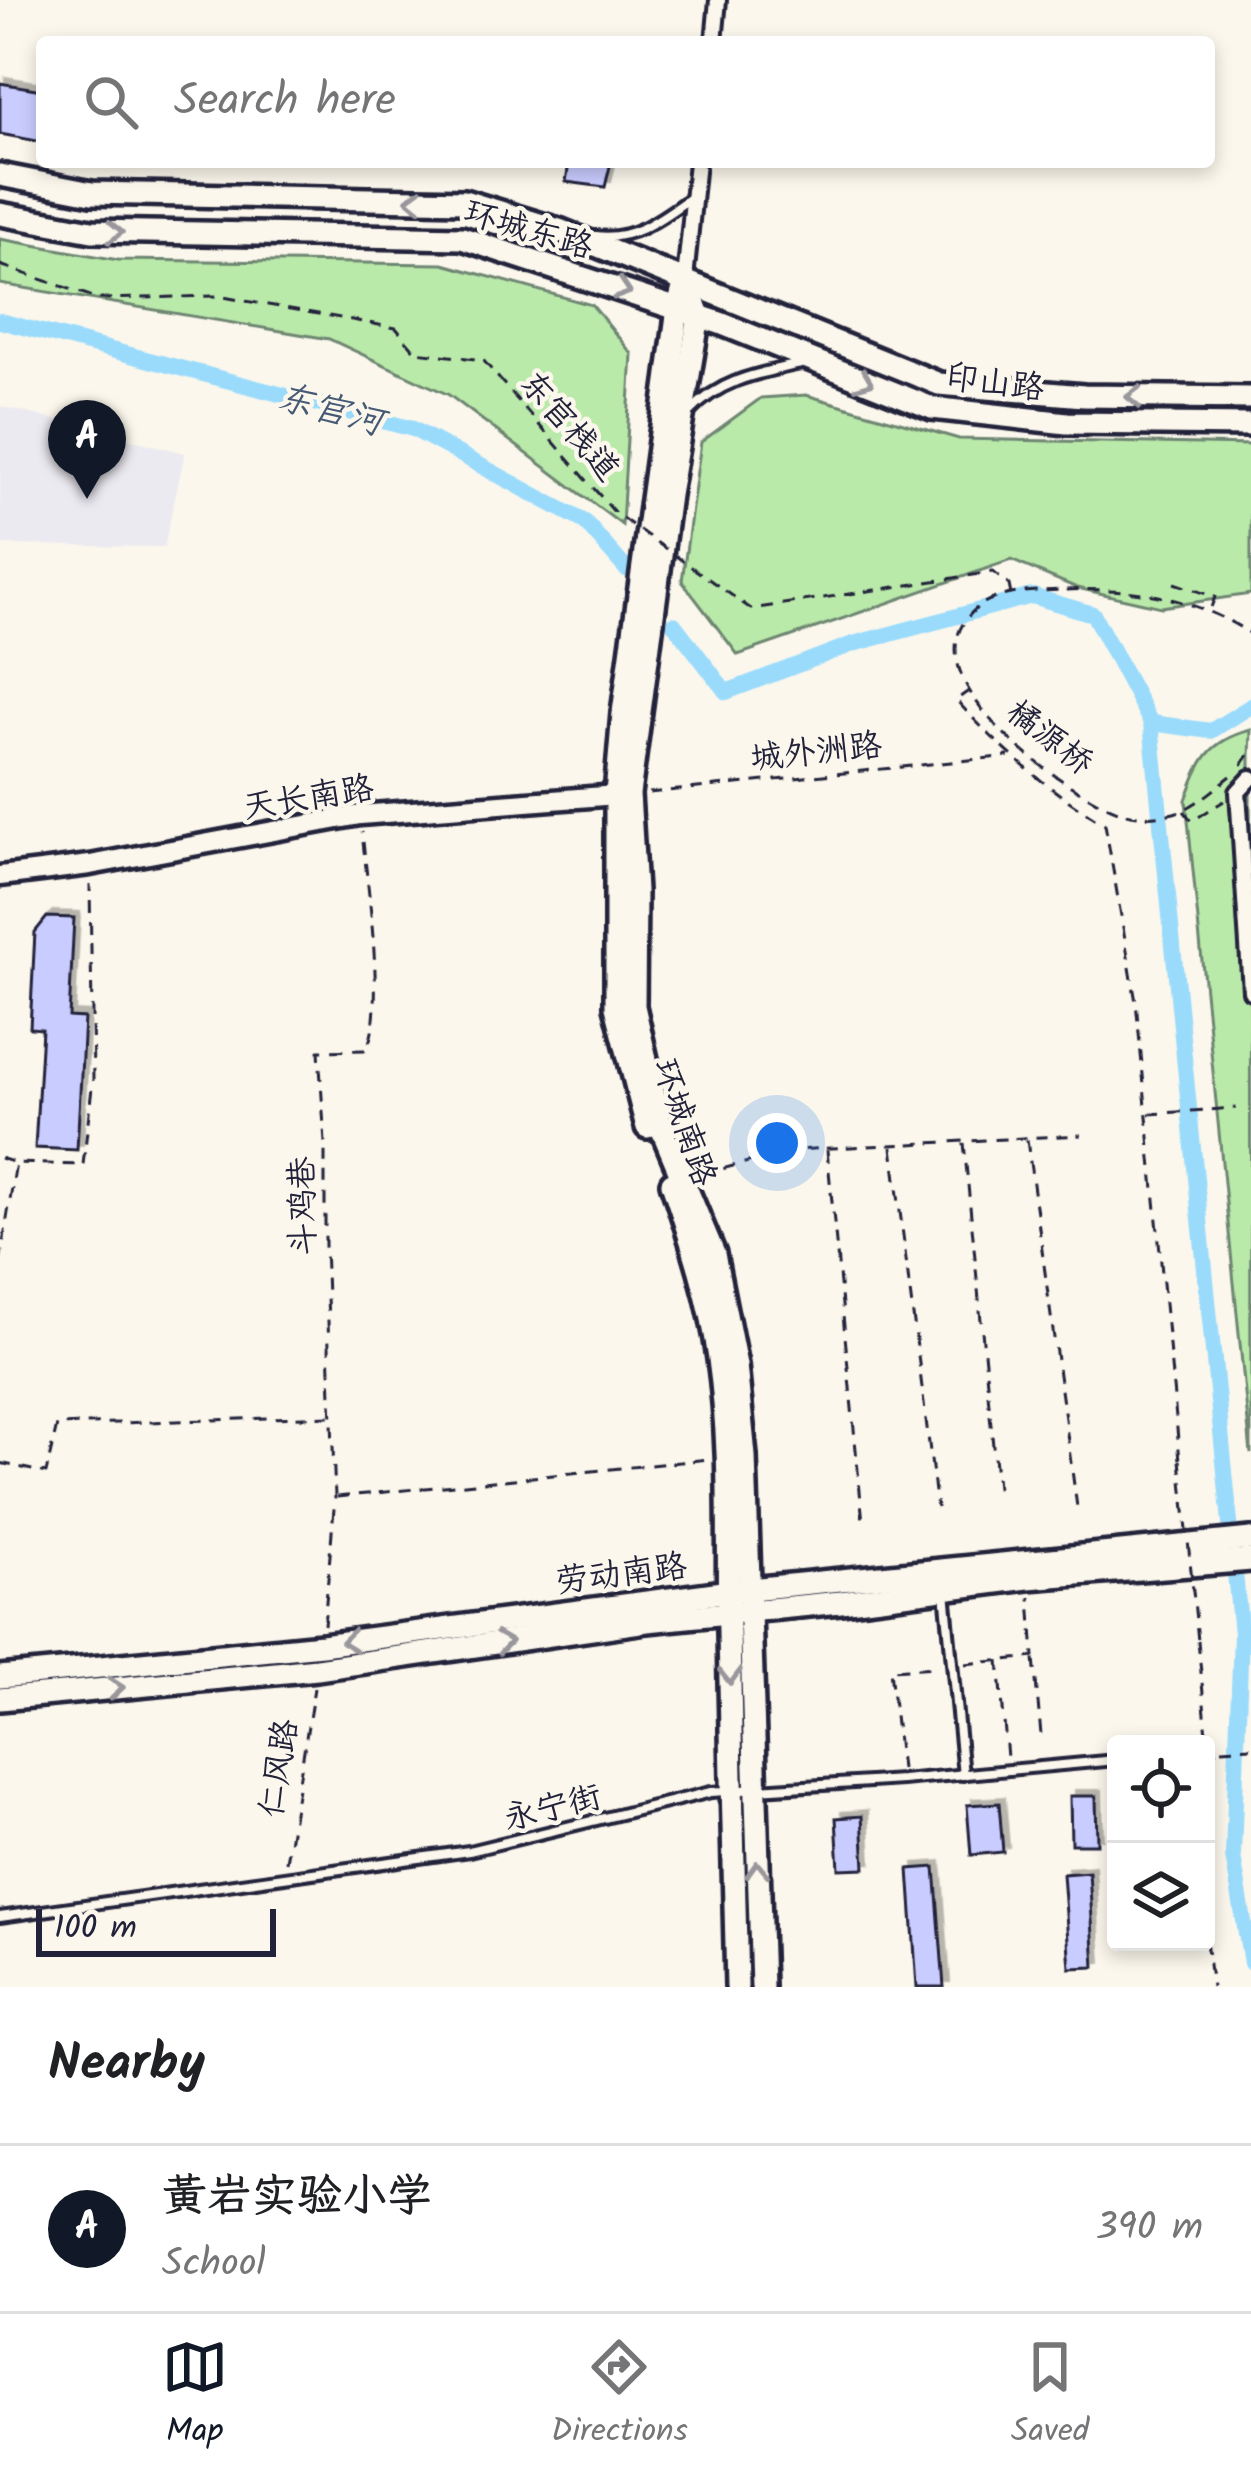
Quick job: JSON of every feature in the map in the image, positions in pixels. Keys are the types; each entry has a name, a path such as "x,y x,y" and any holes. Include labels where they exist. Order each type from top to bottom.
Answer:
{"main road":[{"name":"环城东路","path":"0,175 92,193 464,202 559,230 686,279"},
{"name":"环城东路","path":"0,214 92,232 462,238 688,312"},
{"name":"环城南路","path":"686,279 688,312 652,486 622,794 616,1007 648,1131 672,1182 697,1258 719,1354 739,1601 744,1791 737,1987"},
{"name":"印山路","path":"686,279 939,384 1084,396 1251,398"},
{"name":"印山路","path":"688,312 932,408 1067,422 1251,425"},
{"path":"688,312 680,422 622,794 634,891 634,1006 662,1130 714,1254 736,1365 745,1456 739,1601"},
{"name":"劳动南路","path":"0,1699 317,1669 647,1621 739,1601 1028,1578 1175,1556 1251,1539"},
{"path":"1175,1556 1251,1560"},
{"name":"劳动南路","path":"0,1677 1175,1556"},
{"path":"744,1791 762,1987"}],"street":[{"path":"715,36 718,0"},
{"path":"686,279 696,168"},
{"path":"1251,778 1238,792 1251,991"},
{"name":"天长南路","path":"0,876 90,865 360,815 622,794"}],"lane":[{"path":"559,230 607,238 628,233 648,228 692,197"},
{"path":"680,422 706,395 738,378 814,361"},
{"path":"945,1587 963,1775"},
{"name":"永宁街","path":"0,1917 469,1851 711,1792 1107,1761"}],"path":[{"name":"东官栈道","path":"0,265 99,298 218,296 396,328 416,352 483,360 615,513 751,609 993,572 1010,585 1011,595"},
{"path":"1174,583 1214,597 1210,611"},
{"path":"1011,595 1114,588 1181,599 1251,634"},
{"name":"橘源桥","path":"1011,595 980,605 956,642 957,668 985,714 1066,785 1124,814 1175,814 1183,809 1192,820 1238,792"},
{"path":"970,690 956,700 1009,756 1063,799 1105,824 1136,1002 1206,1735"},
{"path":"1183,809 1239,769 1251,752"},
{"name":"城外洲路","path":"622,794 1009,756"},
{"name":"斗鸡巷","path":"322,1645 335,1497 319,1051 365,1050 372,1041 375,976 360,815"},
{"path":"0,1158 16,1163 83,1165 93,1079 90,865"},
{"path":"1147,1114 1235,1108"},
{"path":"685,1178 793,1150 1081,1135"},
{"path":"1027,1138 1077,1507"},
{"path":"964,1141 998,1498"},
{"path":"892,1145 937,1508"},
{"path":"827,1148 863,1522"},
{"path":"0,1262 16,1163"},
{"path":"0,1463 46,1473 57,1425 332,1416"},
{"path":"335,1497 727,1457"},
{"path":"1028,1578 1041,1735"},
{"path":"902,1780 890,1670 1034,1657"},
{"path":"999,1660 1008,1771"},
{"name":"仁风路","path":"284,1876 317,1669"},
{"path":"1215,1749 1251,1747"},
{"path":"1207,1951 1212,1987"}],"shaded area":[{"path":"0,406 185,453 164,547 0,545"}],"green space":[{"path":"0,239 118,260 443,264 592,305 632,354 622,525 449,395 329,339 0,284"},
{"path":"806,395 959,439 1251,445 1251,594 1161,607 1077,588 1011,560 738,655 682,581 701,442 761,398"},
{"path":"1251,730 1251,1454 1186,800 1208,754 1225,740"}],"building":[{"path":"0,83 36,89 36,141 0,134"},
{"path":"568,168 610,168 605,187 566,182"},
{"path":"47,917 74,918 69,1017 84,1018 77,1150 35,1148 42,1029 30,1028 35,932"},
{"path":"1070,1796 1096,1796 1097,1844 1071,1844"},
{"path":"999,1803 1003,1852 971,1855 967,1805"},
{"path":"862,1816 865,1868 839,1869 836,1818"},
{"path":"935,1867 944,1987 917,1987 909,1869"},
{"path":"1089,1872 1095,1967 1070,1968 1063,1874"}],"waterway":[{"name":"东官河","path":"0,321 413,429 585,522 626,569"},
{"path":"674,624 726,692 853,644 1032,596 1093,614 1151,723 1241,1634 1233,1856 1251,1963"},
{"path":"1151,723 1211,731 1251,706"}],"place":[{"name":"黄岩实验小学","path":"87,499"}]}
